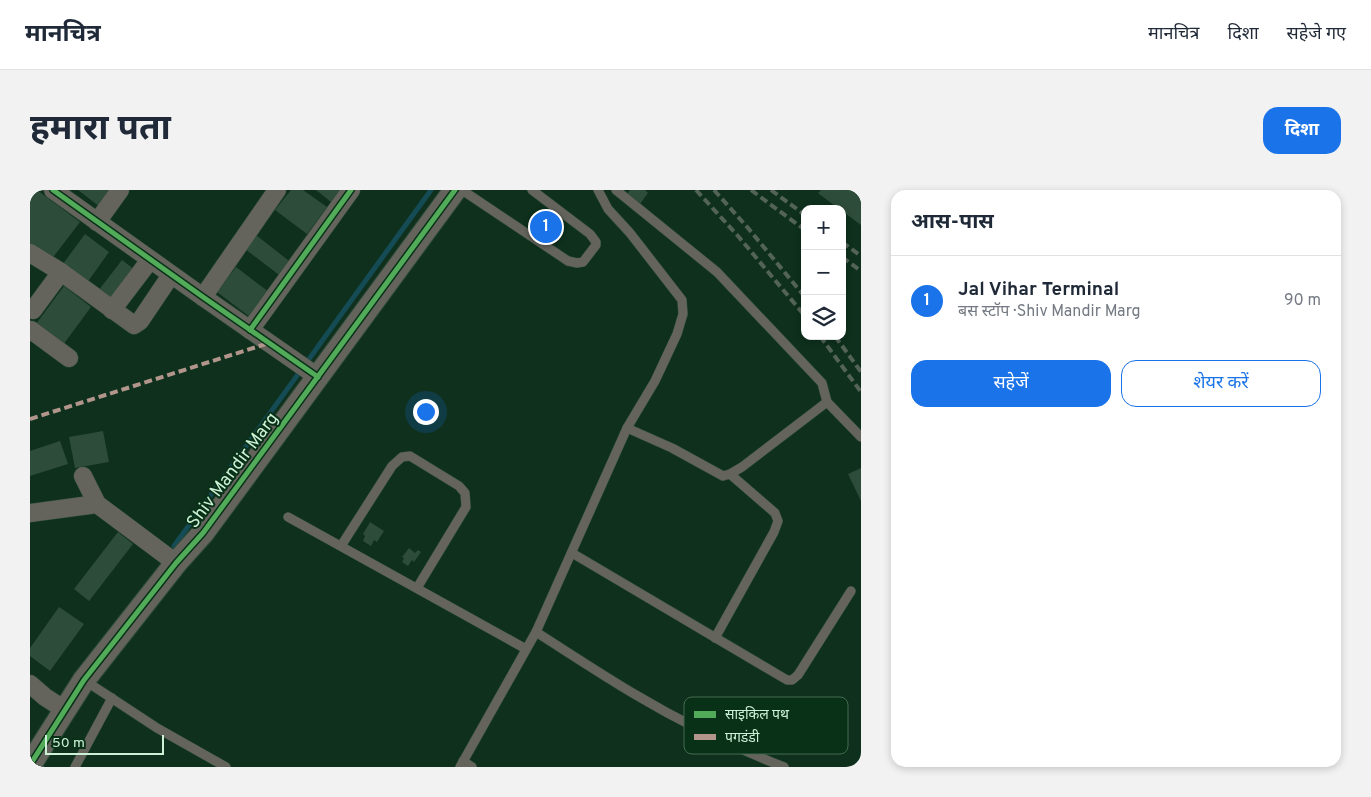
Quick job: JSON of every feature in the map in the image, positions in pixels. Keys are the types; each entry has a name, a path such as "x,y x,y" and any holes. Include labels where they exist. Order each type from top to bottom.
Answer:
{"street":[{"path":"53,190 309,370"},
{"path":"97,222 120,190"},
{"path":"203,297 277,190"},
{"path":"250,330 351,190"},
{"name":"Shiv Mandir Marg","path":"30,765 84,680 176,563 203,533 309,370 455,190"},
{"path":"30,252 134,324 140,322 172,275"},
{"path":"112,310 150,260"},
{"path":"61,272 31,309 35,317 31,331 69,358"},
{"path":"83,476 97,504 176,563"},
{"path":"30,513 97,504"},
{"path":"30,684 65,710"}],"lane":[{"path":"462,190 568,261 583,262 596,245 596,242 590,234 532,190"},
{"path":"472,767 461,764 536,632 627,428 655,380 677,334 683,314 682,300 608,209 598,190"},
{"path":"616,190 718,272 822,383 827,402 861,437"},
{"path":"627,428 672,448 723,476 742,467 827,402"},
{"path":"341,546 392,466 402,457 410,456 459,486 465,493 466,507 417,588"},
{"path":"715,638 774,532 778,521 775,513 730,474"},
{"path":"288,517 526,648"},
{"path":"572,554 780,677 792,680 798,675 850,591"},
{"path":"536,632 635,695 684,721"},
{"path":"84,680 158,728 226,767"},
{"path":"75,767 112,698"},
{"path":"751,754 784,767"}],"building":[{"path":"30,190 37,190 80,222 51,260 30,244"},
{"path":"78,190 112,190 100,207"},
{"path":"291,190 303,190 327,207 307,234 275,210"},
{"path":"316,190 340,190 331,202"},
{"path":"630,190 645,190 648,193 640,204 627,194"},
{"path":"821,190 856,190 861,194 861,225 846,214 846,205 834,205 818,193"},
{"path":"85,234 109,252 84,287 60,268"},
{"path":"256,235 293,264 283,278 245,249"},
{"path":"122,260 135,270 109,305 95,295"},
{"path":"236,267 269,292 250,317 217,292"},
{"path":"64,286 91,307 63,345 36,324"},
{"path":"103,431 109,462 75,468 69,437"},
{"path":"60,441 68,464 30,476 30,451"},
{"path":"861,468 861,501 848,474"},
{"path":"370,522 384,531 377,542 374,540 371,546 363,541 365,536 363,534"},
{"path":"118,532 133,544 89,601 74,589"},
{"path":"409,548 415,553 418,550 421,552 414,562 412,560 408,566 402,562 404,558 402,557"},
{"path":"59,607 84,624 50,671 30,656 30,648"}],"waterway":[{"path":"174,546 431,190"}],"railway":[{"path":"696,190 738,236 801,311"},
{"path":"714,190 803,295"},
{"path":"751,190 801,227"},
{"path":"771,190 801,212"},
{"path":"846,245 861,256"},
{"path":"846,260 861,271"},
{"path":"823,340 861,392"},
{"path":"838,340 861,372"}],"marked path":[{"path":"30,419 269,343"}],"cycle path":[{"path":"53,190 318,377"},
{"path":"250,330 351,190"},
{"path":"30,765 84,680 176,563 203,533 455,190"}],"place":[{"name":"Jal Vihar Terminal","path":"546,227"}]}
